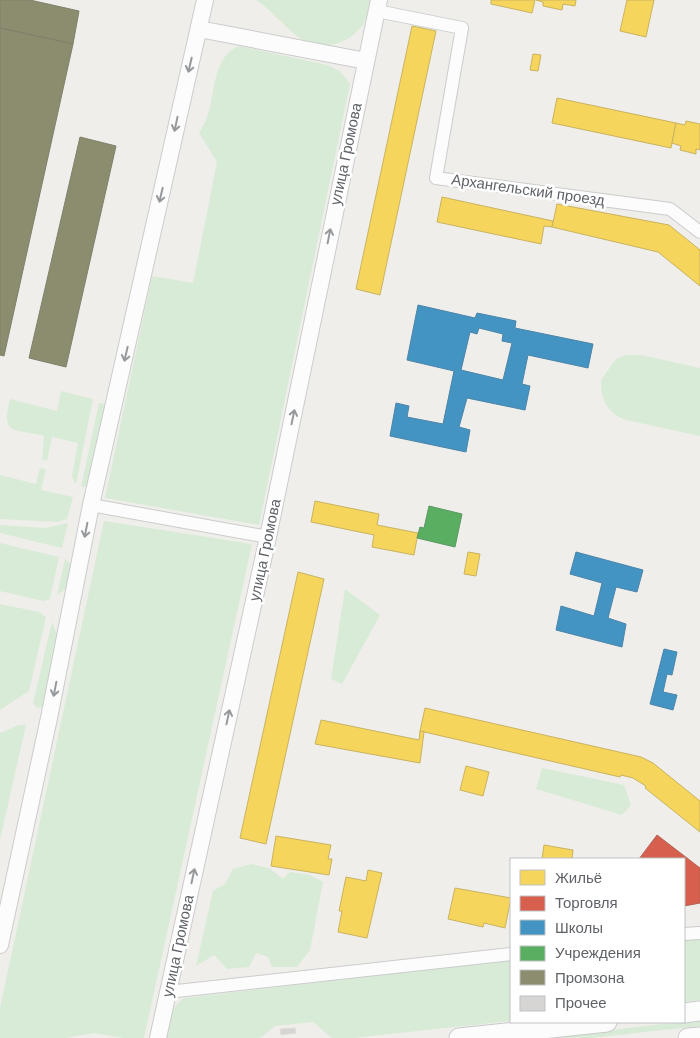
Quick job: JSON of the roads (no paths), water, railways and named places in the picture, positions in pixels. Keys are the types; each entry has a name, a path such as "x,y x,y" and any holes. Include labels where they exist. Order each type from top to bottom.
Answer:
{"main road":[{"path":"685,1013 700,1011"},
{"path":"459,1038 598,1023"},
{"path":"688,1038 700,1037"}],"street":[{"path":"0,945 50,718 91,505 205,0"},
{"name":"улица Громова","path":"158,1038 268,537 378,6"},
{"name":"Архангельский проезд","path":"378,6 462,28 436,178 670,209 700,232"},
{"path":"199,28 366,61"},
{"path":"91,505 268,537"},
{"path":"685,934 700,933"},
{"path":"168,992 510,954"}]}
